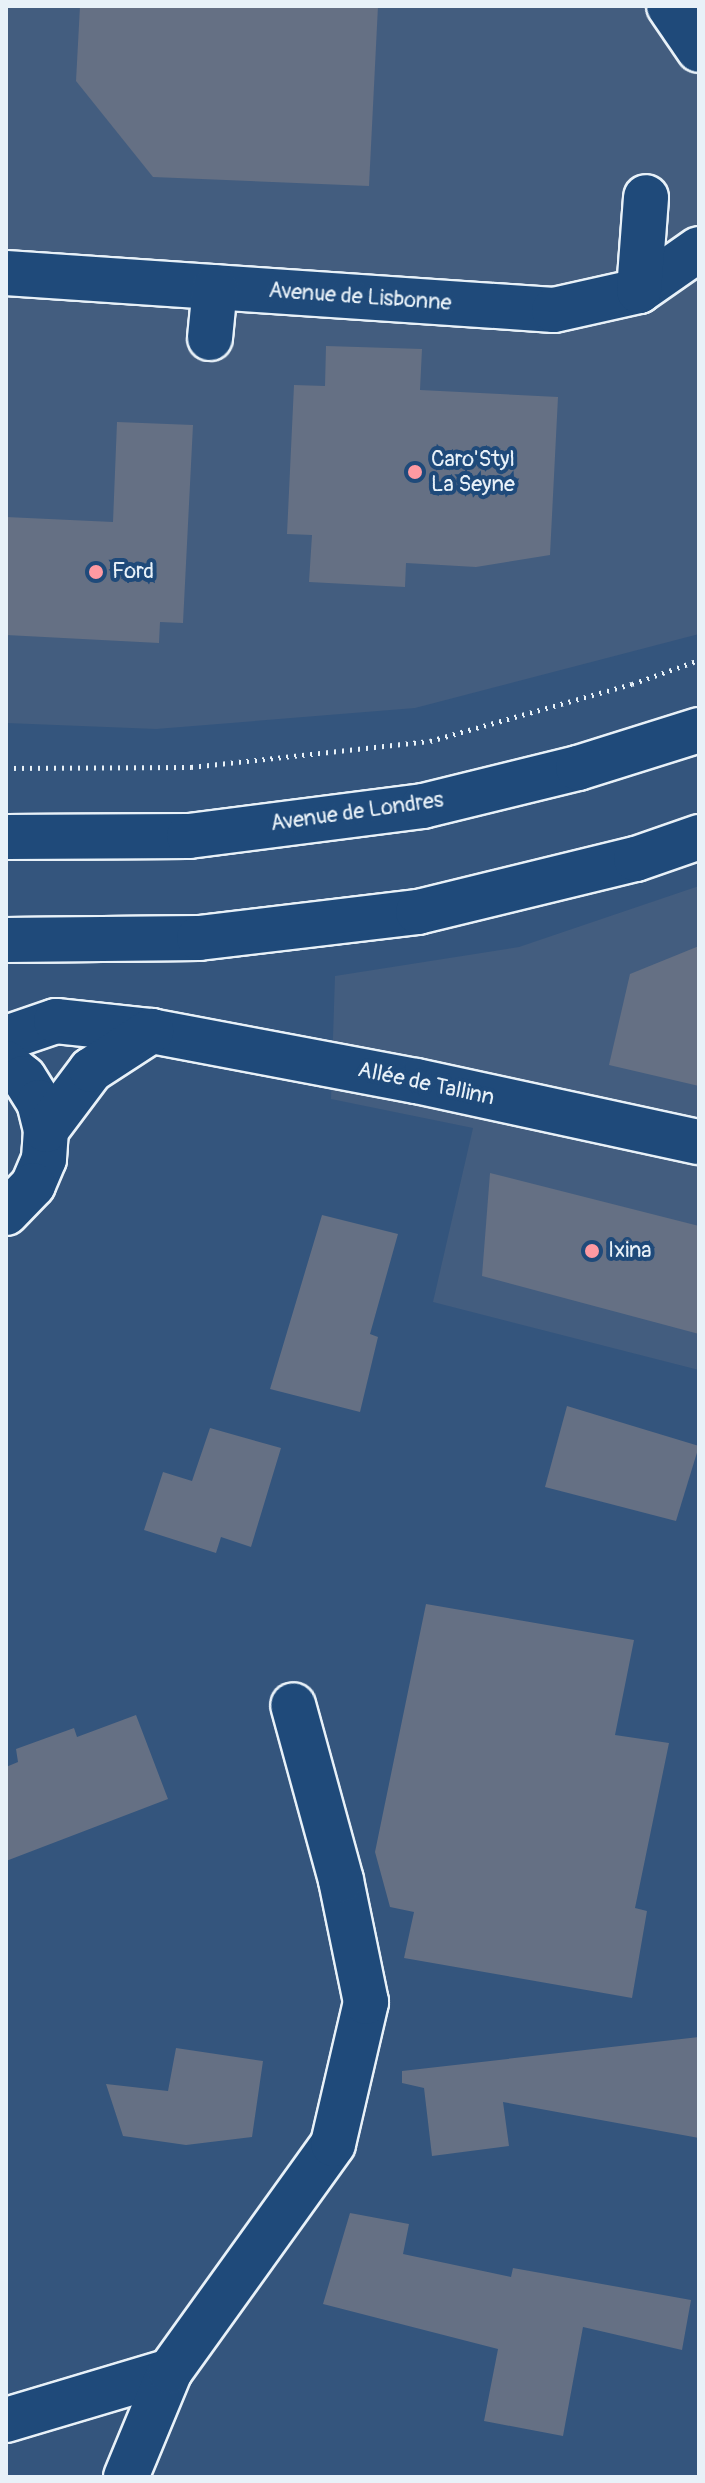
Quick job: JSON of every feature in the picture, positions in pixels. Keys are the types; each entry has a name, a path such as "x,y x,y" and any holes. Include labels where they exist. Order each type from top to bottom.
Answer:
{"main road":[{"path":"669,6 699,50"},
{"path":"639,291 646,197"},
{"name":"Avenue de Lisbonne","path":"6,273 554,310 639,291 699,249"},
{"path":"210,338 215,287"},
{"name":"Avenue de Londres","path":"6,837 189,836 423,806 578,768 699,730"},
{"path":"6,940 199,938 418,912 636,859 699,837"},
{"name":"Allée de Tallinn","path":"6,1038 56,1021 151,1031 416,1081 699,1142"},
{"path":"46,1130 91,1070 151,1031"},
{"path":"6,1063 24,1078 39,1102 46,1130 44,1159 33,1185 6,1213"},
{"path":"126,2477 170,2371 333,2144 366,2002 341,1880 293,1705"},
{"path":"6,2420 170,2371"}],"path":[{"path":"6,768 191,767 430,741 632,684 699,660"}],"shaded area":[{"path":"6,6 699,6 699,634 415,708 156,729 6,723"},
{"path":"699,886 699,1370 433,1302 473,1128 331,1099 335,976 519,947"}],"building":[{"path":"80,6 378,6 369,186 153,177 76,81"},
{"path":"326,346 422,349 420,390 558,397 550,555 476,567 406,563 405,587 309,582 312,535 287,534 294,385 325,386"},
{"name":"Ford","path":"117,422 193,425 183,623 160,622 159,643 6,635 6,517 113,522"},
{"path":"699,946 699,1086 609,1065 630,974"},
{"name":"Ixina","path":"490,1173 699,1226 699,1334 482,1276"},
{"path":"322,1215 398,1234 370,1334 378,1337 360,1412 270,1389"},
{"path":"567,1406 699,1446 676,1521 545,1487"},
{"path":"210,1428 281,1448 251,1547 221,1537 216,1553 144,1530 163,1472 192,1481"},
{"path":"426,1604 634,1640 615,1735 669,1743 635,1908 647,1911 632,1998 404,1958 414,1912 390,1907 375,1852"},
{"path":"136,1715 168,1799 6,1861 6,1767 18,1762 16,1749 74,1728 77,1737"},
{"path":"699,2037 699,2138 503,2102 509,2146 432,2156 424,2088 402,2083 402,2071"},
{"path":"176,2048 263,2061 252,2137 186,2145 123,2136 106,2084 168,2091"},
{"path":"350,2213 409,2224 403,2254 511,2277 513,2268 691,2300 682,2350 583,2327 563,2436 484,2421 498,2349 323,2304"}],"place":[{"name":"Caro'Styl La Seyne","path":"415,472"},
{"name":"Ford","path":"96,572"},
{"name":"Ixina","path":"592,1251"}]}
